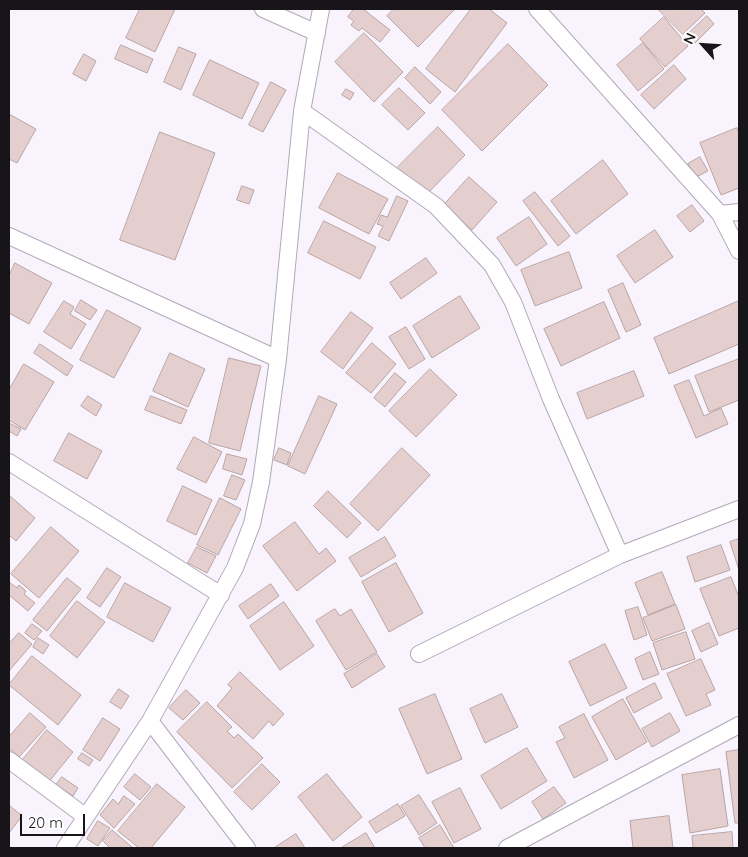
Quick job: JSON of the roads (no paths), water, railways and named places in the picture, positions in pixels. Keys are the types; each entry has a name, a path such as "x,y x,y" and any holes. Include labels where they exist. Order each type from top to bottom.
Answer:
{"street":[{"path":"263,9 317,33"},
{"path":"65,848 150,721 235,568 252,524 261,482 278,359 302,111 321,9"},
{"path":"537,9 720,214 739,251"},
{"path":"302,111 436,206 492,265 513,302 551,399 620,555"},
{"path":"720,214 739,212"},
{"path":"9,236 278,359"},
{"path":"9,462 221,595"},
{"path":"418,654 620,555 739,509"},
{"path":"150,721 247,848"},
{"path":"507,848 739,725"},
{"path":"9,760 86,817"}]}
